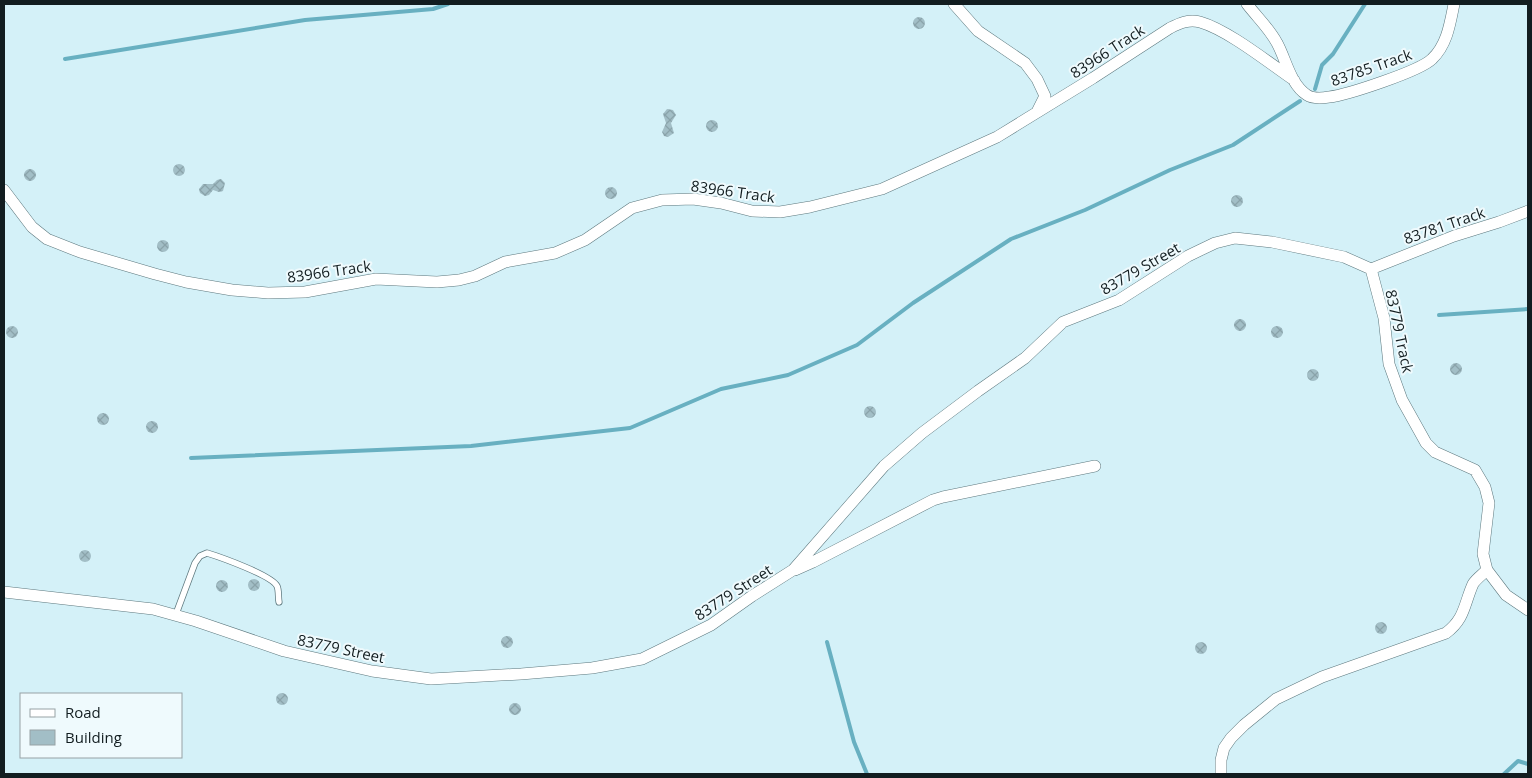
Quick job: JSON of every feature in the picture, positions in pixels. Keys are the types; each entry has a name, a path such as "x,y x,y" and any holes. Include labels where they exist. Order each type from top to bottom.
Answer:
{"street":[{"path":"954,4 978,32 1025,63 1045,96 1038,110"},
{"name":"83785 Track","path":"1246,4 1276,42 1294,80 1306,95 1313,97 1330,97 1373,85 1418,68 1430,61 1443,45 1454,4"},
{"name":"83966 Track","path":"4,190 32,227 47,239 80,252 186,282 232,290 268,293 305,292 376,279 437,282 475,276 506,262 555,254 585,240 632,208 662,200 693,199 721,202 752,211 780,212 810,207 882,189 997,137 1170,28 1183,22 1199,22 1220,31 1294,80"},
{"name":"83781 Track","path":"1371,269 1454,236 1528,211"},
{"name":"83779 Street","path":"4,592 153,609 176,614 284,651 372,671 431,679 592,668 642,659 711,626 752,596 793,570 884,466 922,433 1025,358 1063,322 1119,300 1188,256 1215,243 1235,238 1344,256 1371,269"},
{"name":"83779 Track","path":"1371,269 1384,318 1389,364 1402,400 1426,443 1435,452 1475,470 1485,487 1489,503 1483,554 1487,570"},
{"path":"793,570 814,562 938,499 1095,466"},
{"path":"1221,774 1221,760 1224,748 1244,725 1276,699 1322,677 1446,633 1455,626 1462,615 1474,582 1487,570 1506,594 1528,610"}],"lane":[{"path":"176,614 195,564 200,556 206,553 271,580 277,587 279,602"}],"building":[{"path":"917,17 921,17 925,23 921,29 917,29 913,25 913,21"},
{"path":"667,109 673,110 676,115 671,123 674,133 668,137 664,136 662,132 666,123 663,114"},
{"path":"710,120 714,120 718,126 714,132 710,132 706,128 706,124"},
{"path":"177,164 181,164 185,170 181,176 177,176 173,172 173,168"},
{"path":"28,169 32,169 36,175 32,181 28,181 24,177 24,173"},
{"path":"221,179 225,183 223,191 213,190 209,195 205,196 200,193 199,189 203,184 213,184"},
{"path":"609,187 613,187 617,193 613,199 609,199 605,195 605,191"},
{"path":"1235,195 1239,195 1243,201 1239,207 1235,207 1231,203 1231,199"},
{"path":"161,240 165,240 169,246 165,252 161,252 157,248 157,244"},
{"path":"1238,319 1242,319 1246,325 1242,331 1238,331 1234,327 1234,323"},
{"path":"10,326 14,326 18,332 14,338 10,338 6,334 6,330"},
{"path":"1275,326 1279,326 1283,332 1279,338 1275,338 1271,334 1271,330"},
{"path":"1454,363 1458,363 1462,369 1458,375 1454,375 1450,371 1450,367"},
{"path":"1311,369 1315,369 1319,375 1315,381 1311,381 1307,377 1307,373"},
{"path":"868,406 872,406 876,412 872,418 868,418 864,414 864,410"},
{"path":"101,413 105,413 109,419 105,425 101,425 97,421 97,417"},
{"path":"150,421 154,421 158,427 154,433 150,433 146,429 146,425"},
{"path":"83,550 87,550 91,556 87,562 83,562 79,558 79,554"},
{"path":"252,579 256,579 260,585 256,591 252,591 248,587 248,583"},
{"path":"220,580 224,580 228,586 224,592 220,592 216,588 216,584"},
{"path":"1379,622 1383,622 1387,628 1383,634 1379,634 1375,630 1375,626"},
{"path":"505,636 509,636 513,642 509,648 505,648 501,644 501,640"},
{"path":"1199,642 1203,642 1207,648 1203,654 1199,654 1195,650 1195,646"},
{"path":"280,693 284,693 288,699 284,705 280,705 276,701 276,697"},
{"path":"513,703 517,703 521,709 517,715 513,715 509,711 509,707"}],"waterway":[{"path":"65,59 305,20 433,9 448,4"},
{"path":"1315,89 1322,65 1333,54 1365,4"},
{"path":"191,458 471,446 630,428 721,389 788,375 857,345 913,303 1011,239 1085,210 1170,170 1233,145 1300,101"},
{"path":"1439,315 1528,309"},
{"path":"827,642 854,742 867,774"},
{"path":"1504,774 1518,761 1528,764"}]}
